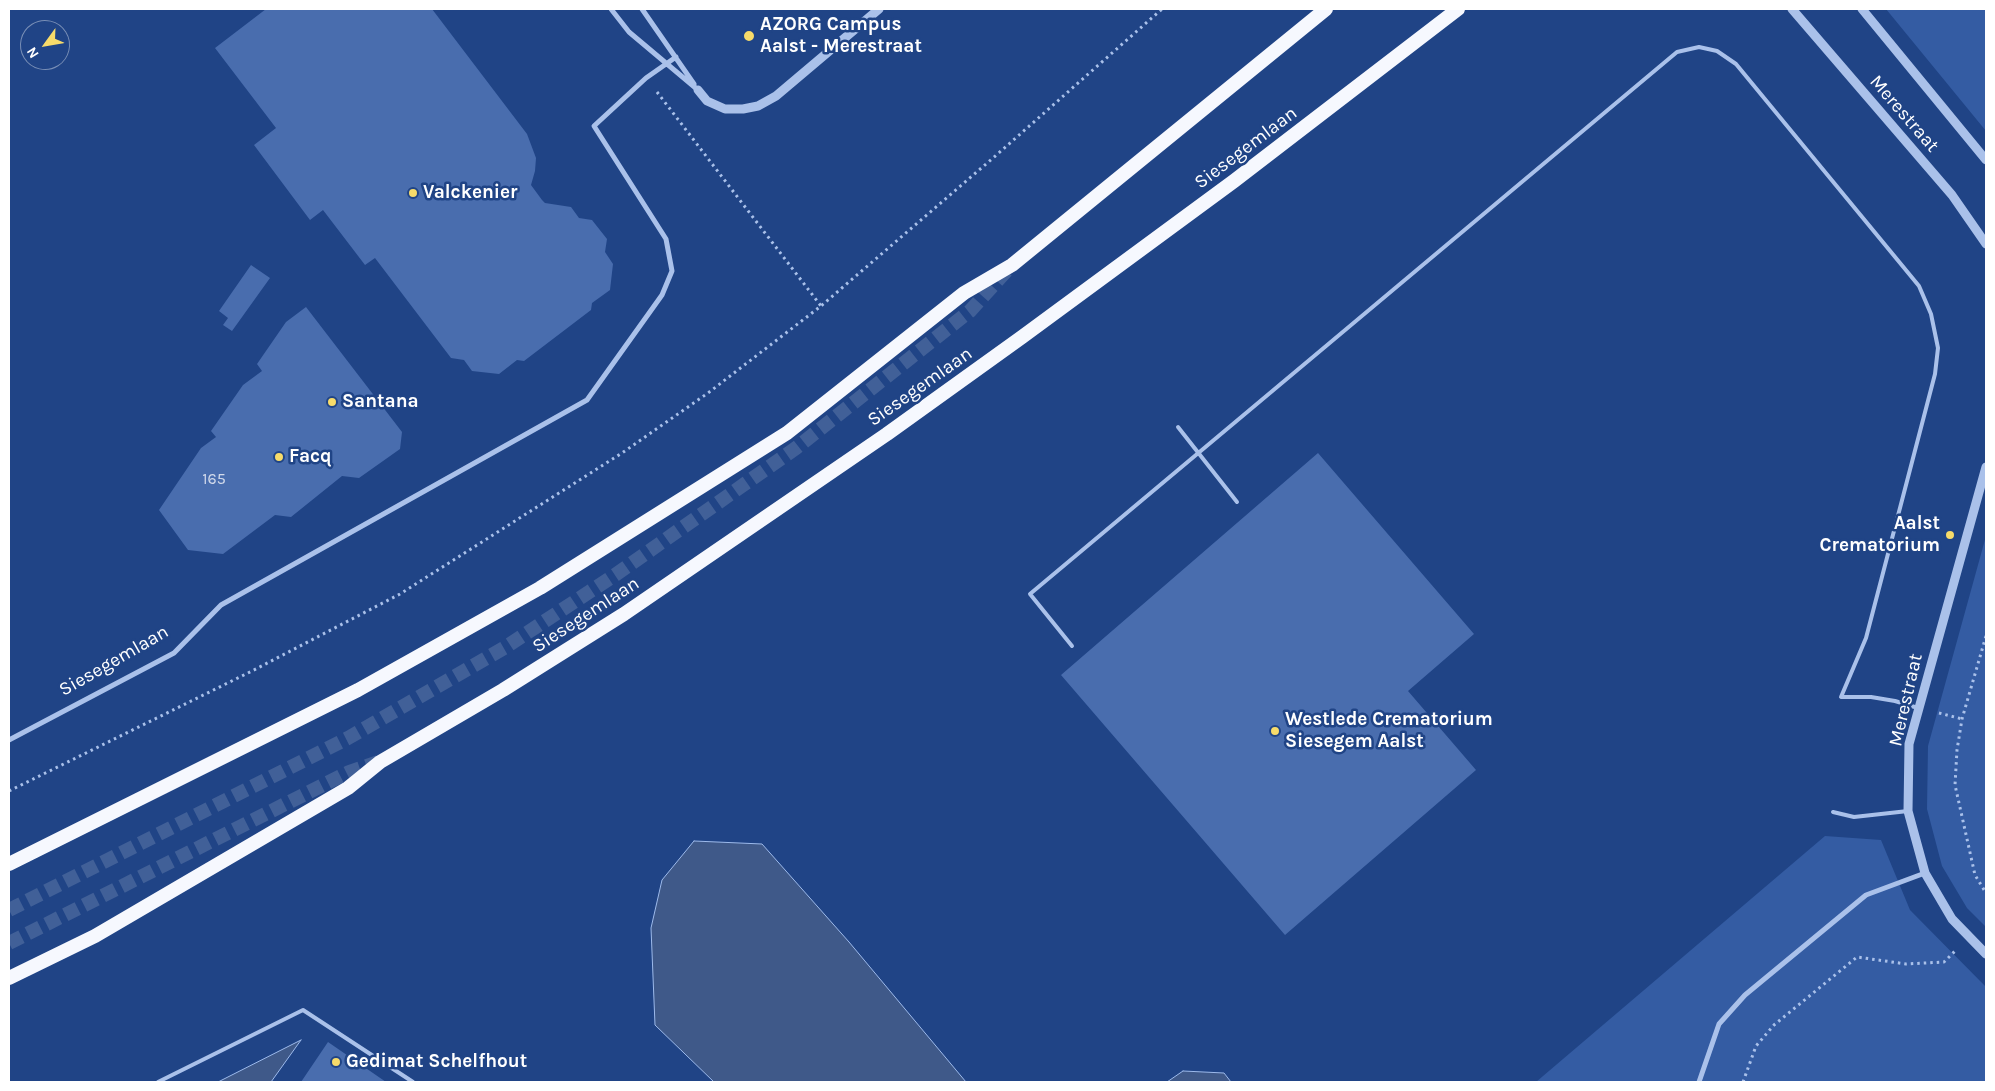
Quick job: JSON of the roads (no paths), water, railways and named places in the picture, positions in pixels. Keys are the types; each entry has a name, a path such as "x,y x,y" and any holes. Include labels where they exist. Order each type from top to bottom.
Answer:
{"highway":[{"path":"9,864 358,690 540,588 787,433 964,293 1012,265 1326,9"},
{"name":"Siesegemlaan","path":"9,978 95,936 348,788 380,762 503,690 624,614 887,434 1234,181 1458,9"}],"street":[{"path":"611,9 629,32 698,90"},
{"path":"642,9 707,101 725,108 743,110 758,106 776,96 879,9"},
{"name":"Merestraat","path":"1792,9 1952,195 1986,244"},
{"name":"Merestraat","path":"1862,9 1986,160"},
{"name":"Siesegemlaan","path":"9,740 174,653 221,605 586,400 662,295 672,271 666,239 594,126 646,78 676,57"},
{"name":"Merestraat","path":"1986,467 1909,744 1908,811 1925,874 1952,919 1986,954"},
{"path":"1699,1082 1719,1024 1745,995 1866,895 1925,874"}],"lane":[{"path":"1072,646 1030,594 1677,52 1699,47 1717,51 1736,64 1919,286 1931,314 1938,348 1935,374 1866,638 1841,697 1871,697 1895,701 1918,708"},
{"path":"1178,427 1237,502"},
{"path":"1834,812 1854,817 1908,811"},
{"path":"158,1082 302,1010 413,1082"}],"tunnel":[{"path":"9,910 348,738 504,648 615,575 796,448 970,311 1008,269"},
{"path":"9,943 349,772 378,762"}],"place":[{"name":"AZORG Campus Aalst - Merestraat","path":"749,36"},
{"name":"Valckenier","path":"413,193"},
{"name":"Santana","path":"332,402"},
{"name":"Facq","path":"279,457"},
{"name":"Aalst Crematorium","path":"1950,535"},
{"name":"Westlede Crematorium Siesegem Aalst","path":"1275,731"},
{"name":"Gedimat Schelfhout","path":"336,1062"}]}
